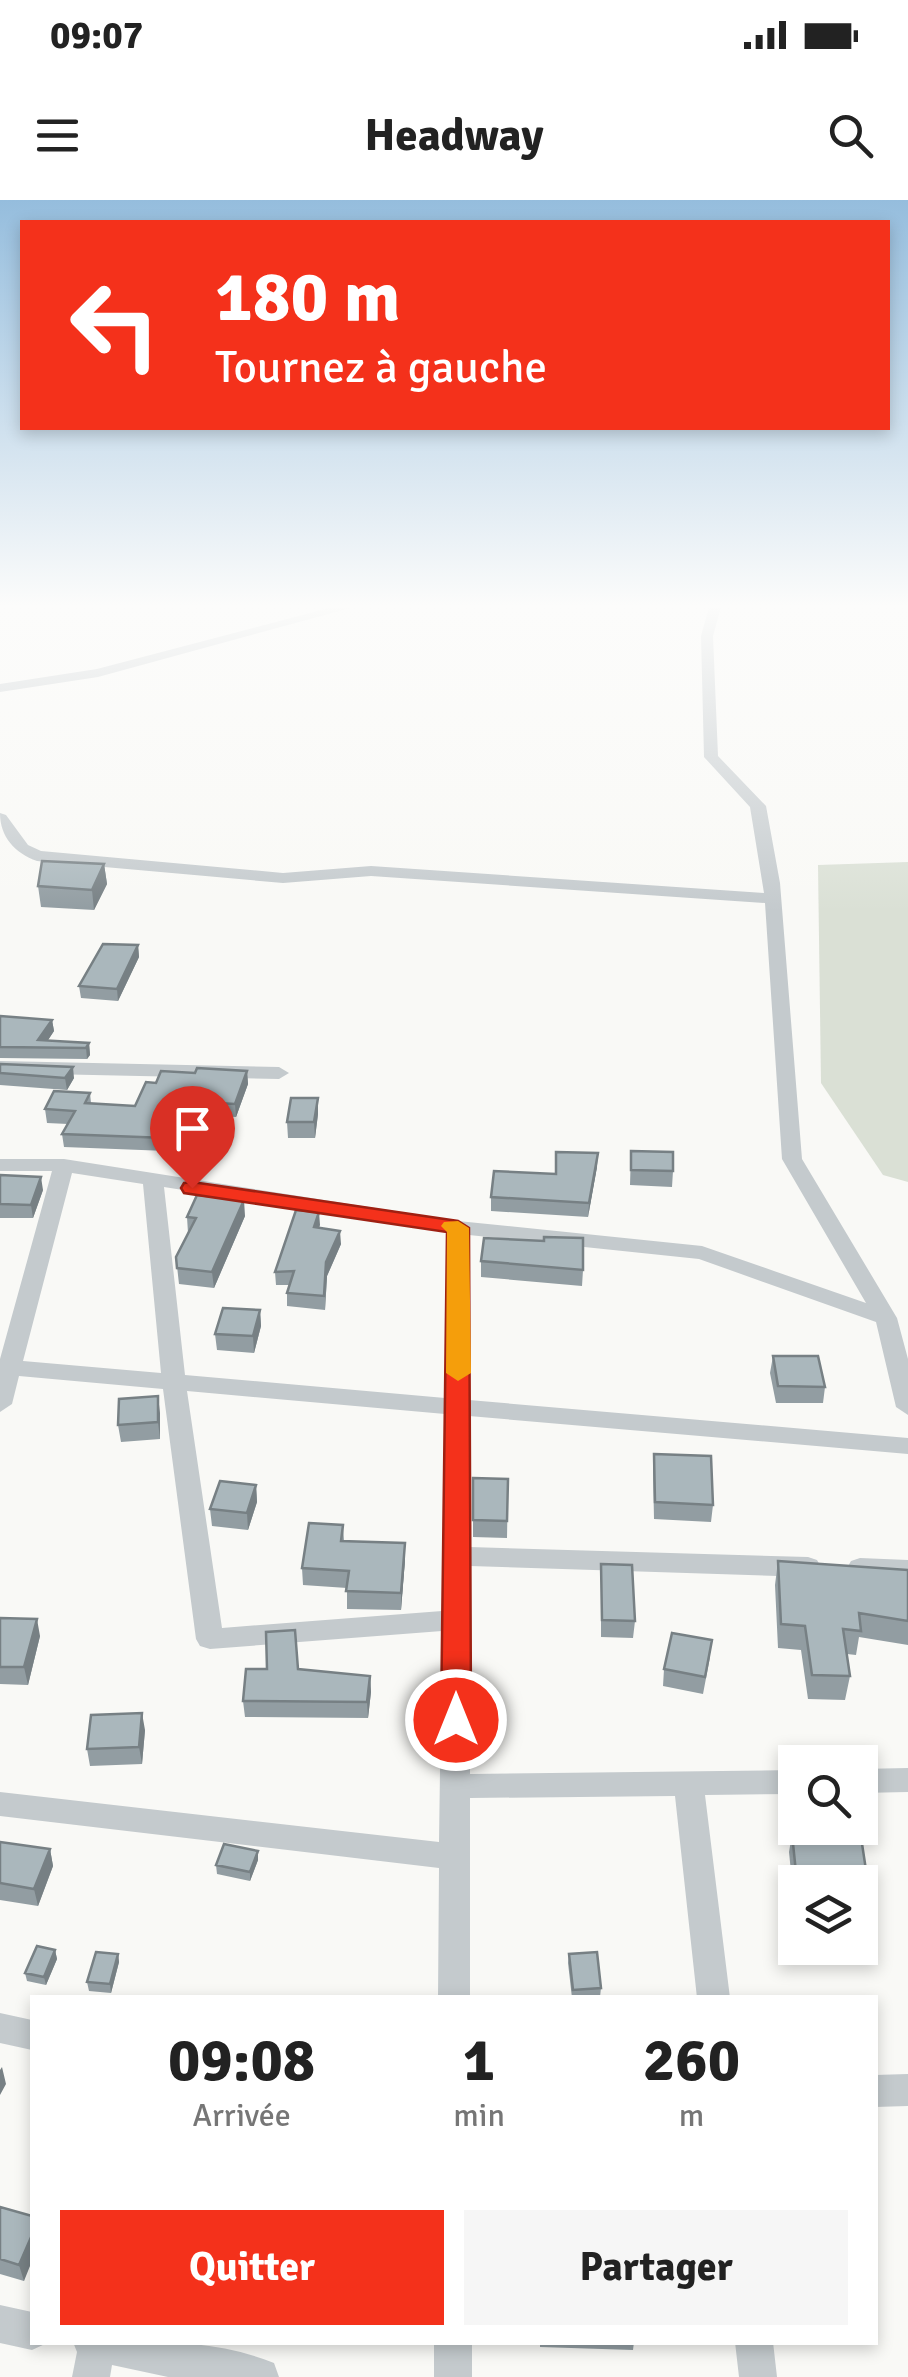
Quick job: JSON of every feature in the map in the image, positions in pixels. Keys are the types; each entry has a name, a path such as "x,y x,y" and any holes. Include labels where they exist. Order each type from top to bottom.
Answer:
{"street":[{"path":"710,709 711,757 758,806 773,898 792,1160 886,1318 908,1408"},
{"path":"0,819 22,848 38,856 283,878 371,871 773,898"},
{"path":"0,1067 279,1073"},
{"path":"0,1164 64,1166 458,1228 702,1253 886,1318"},
{"path":"0,1404 5,1367 64,1166"},
{"path":"154,1182 174,1383 210,1639 456,1620"},
{"path":"454,1995 458,1228"},
{"path":"5,1367 908,1446"},
{"path":"457,1556 908,1570"},
{"path":"878,1781 908,1780"},
{"path":"456,1786 778,1782"},
{"path":"690,1784 714,1995"},
{"path":"0,1804 455,1857"},
{"path":"0,2028 30,2034"},
{"path":"878,2091 908,2090"},
{"path":"0,2324 30,2331"},
{"path":"91,2377 96,2345"},
{"path":"106,2345 260,2377"},
{"path":"453,2345 453,2377"},
{"path":"754,2345 758,2377"}],"shaded area":[{"path":"908,862 908,1182 883,1175 821,1083 818,865"}],"building":[{"path":"42,861 104,864 92,890 38,886"},
{"path":"103,944 138,945 117,989 79,986"},
{"path":"0,1016 52,1020 38,1040 89,1043 86,1048 0,1047"},
{"path":"0,1064 73,1067 65,1078 0,1073"},
{"path":"197,1068 247,1071 235,1104 182,1101 166,1138 62,1134 75,1111 45,1109 54,1091 90,1093 85,1103 135,1106 146,1082 156,1083 161,1071 195,1073"},
{"path":"291,1098 318,1098 314,1122 287,1122"},
{"path":"631,1151 673,1152 673,1171 631,1170"},
{"path":"556,1152 598,1153 589,1203 491,1197 494,1171 556,1174"},
{"path":"0,1175 41,1177 31,1205 0,1204"},
{"path":"197,1195 244,1200 212,1272 177,1268 176,1257 196,1218 187,1217"},
{"path":"296,1210 319,1212 314,1227 340,1231 326,1262 324,1296 287,1293 294,1271 275,1272"},
{"path":"544,1237 583,1238 583,1270 481,1261 484,1238 544,1241"},
{"path":"223,1308 260,1310 253,1336 215,1334"},
{"path":"773,1356 818,1356 825,1387 778,1386"},
{"path":"158,1396 158,1422 118,1425 119,1399"},
{"path":"654,1454 711,1456 713,1505 655,1502"},
{"path":"473,1478 508,1479 507,1521 473,1520"},
{"path":"220,1481 256,1485 247,1513 210,1509"},
{"path":"309,1523 343,1525 341,1541 405,1543 401,1593 346,1591 349,1571 302,1568"},
{"path":"778,1561 908,1570 908,1621 859,1613 861,1631 843,1629 850,1676 812,1675 805,1626 781,1624"},
{"path":"601,1564 632,1565 635,1621 602,1620"},
{"path":"0,1618 37,1619 24,1667 0,1667"},
{"path":"295,1630 298,1669 370,1676 367,1702 243,1701 246,1669 267,1669 266,1632"},
{"path":"672,1633 712,1640 705,1677 664,1669"},
{"path":"142,1713 139,1747 87,1749 91,1715"},
{"path":"0,1842 50,1849 34,1889 0,1883"},
{"path":"224,1844 258,1851 250,1872 216,1865"},
{"path":"793,1845 862,1845 865,1865 795,1865"},
{"path":"37,1946 55,1950 44,1977 25,1973"},
{"path":"96,1952 118,1954 110,1984 87,1982"},
{"path":"597,1952 601,1988 573,1990 569,1954"},
{"path":"0,2207 30,2215 30,2240 19,2265 0,2259"}],"slow traffic":[{"path":"452,1226 458,1228 458,1373"}],"route":[{"path":"192,1188 458,1228 456,1720"}]}
